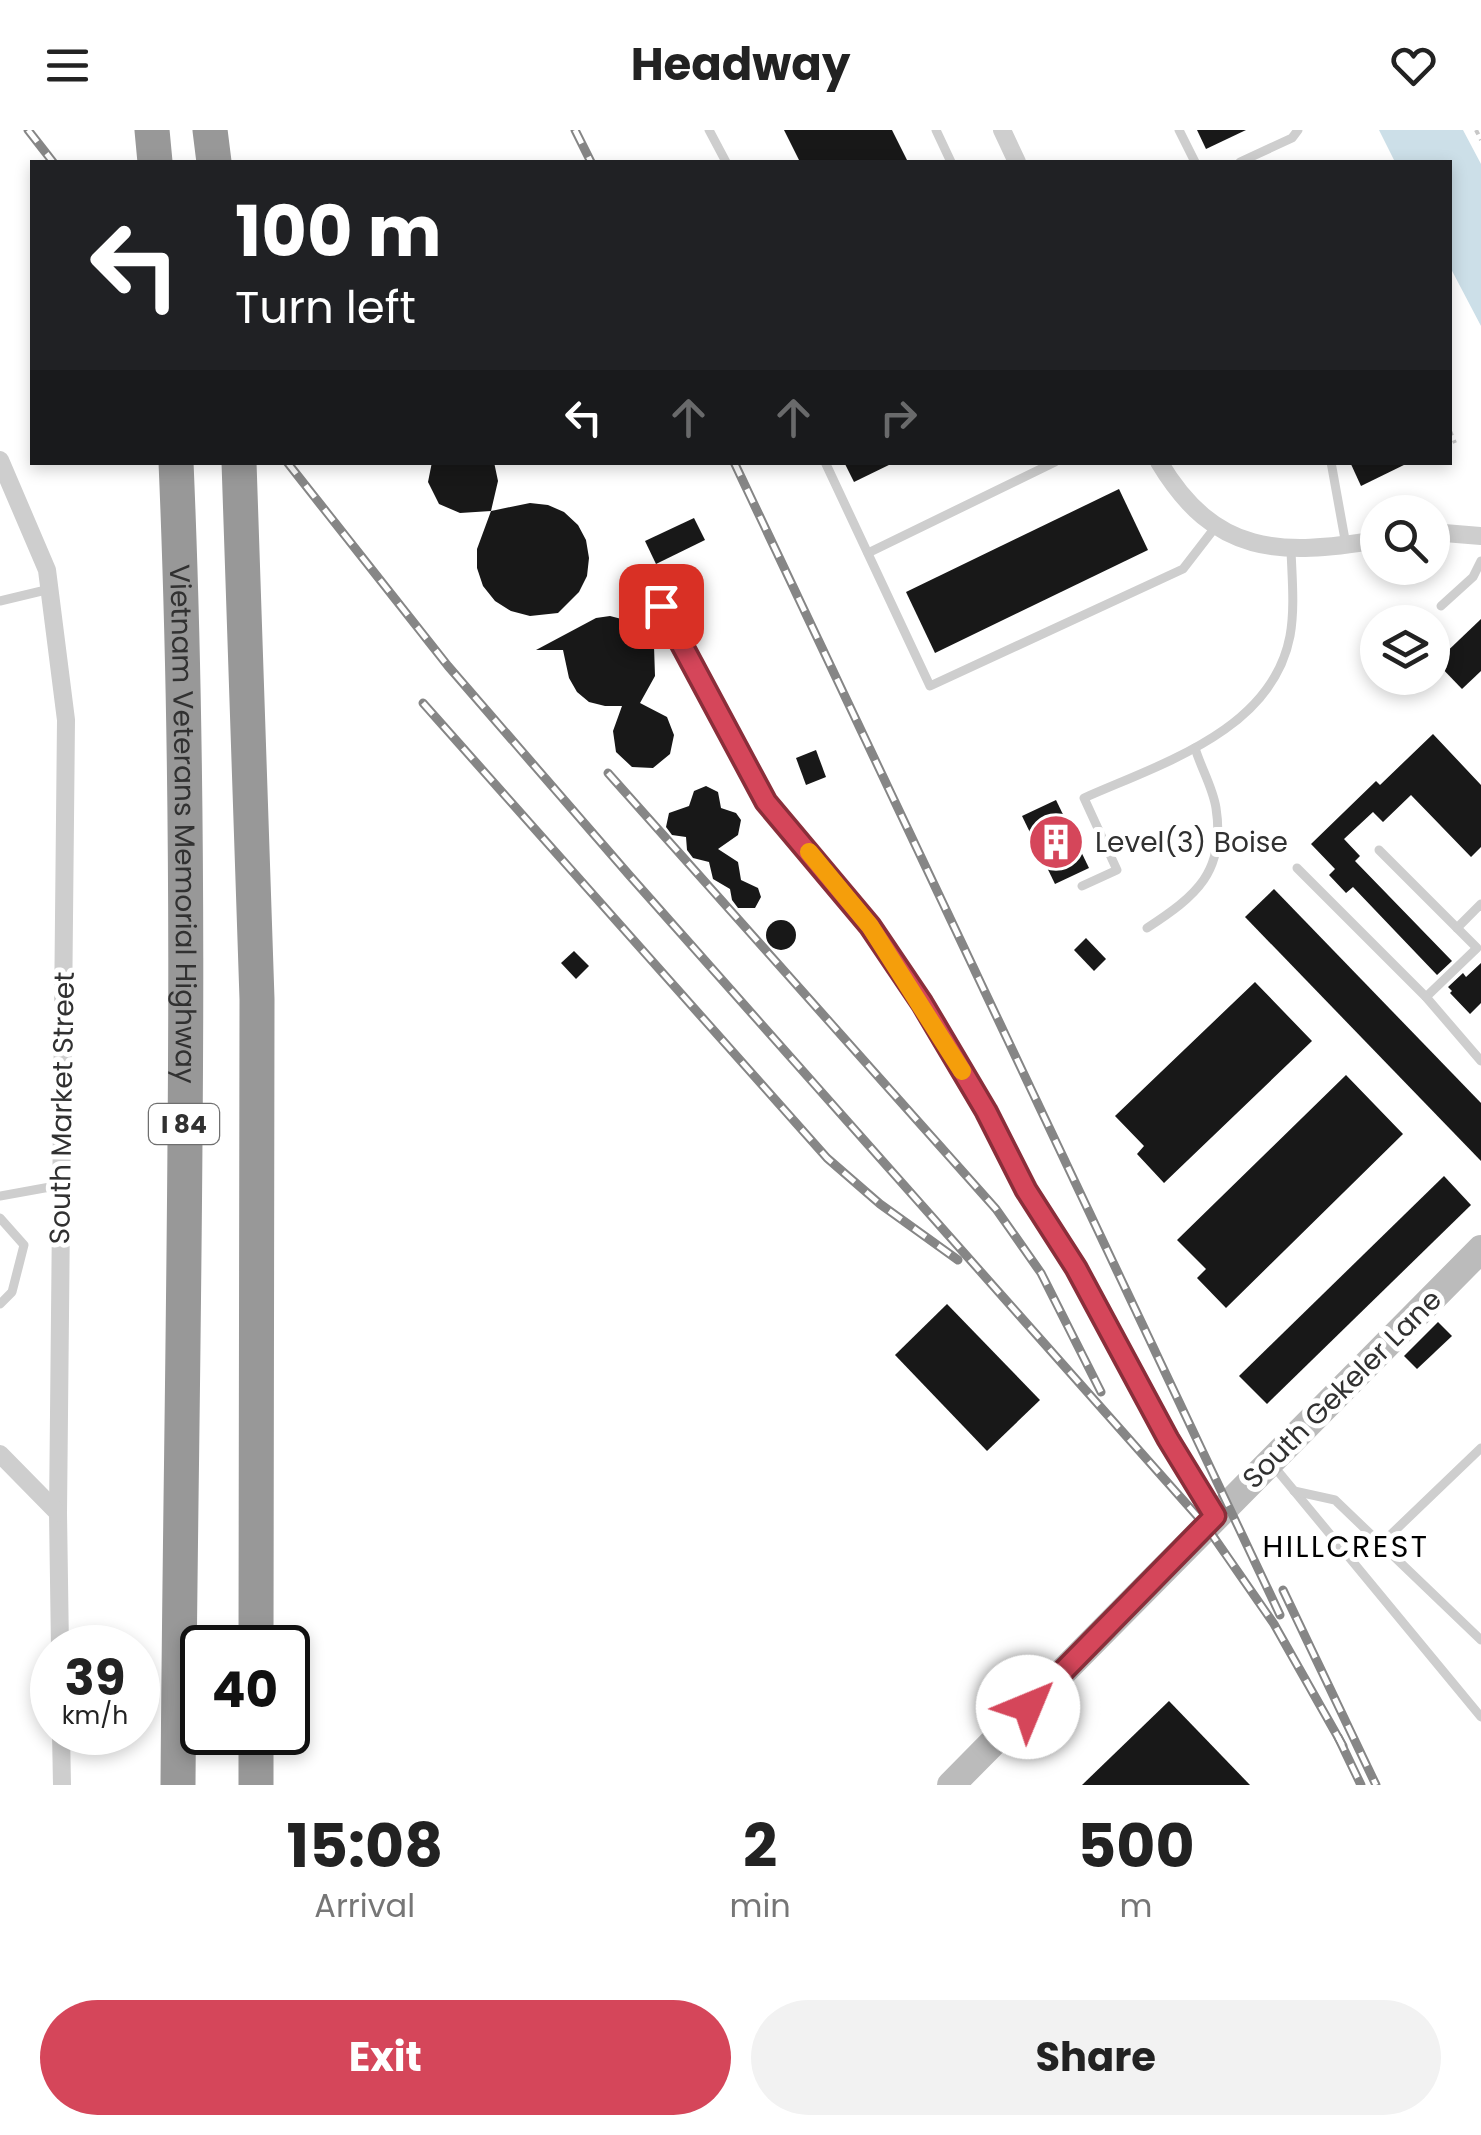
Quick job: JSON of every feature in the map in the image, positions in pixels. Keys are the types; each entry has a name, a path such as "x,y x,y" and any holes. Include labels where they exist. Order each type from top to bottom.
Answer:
{"highway":[{"path":"152,130 155,160"},
{"path":"213,130 216,160"},
{"name":"Vietnam Veterans Memorial Highway","path":"176,465 184,648 186,904 178,1785"},
{"name":"I 84","path":"239,469 257,999 256,1625"},
{"path":"256,1755 256,1785"}],"street":[{"path":"1002,130 1016,160"},
{"name":"South Market Street","path":"0,460 47,570 66,720 60,1625"},
{"path":"1161,465 1186,501 1217,525 1250,542 1292,550 1360,543"},
{"path":"1450,533 1481,536"},
{"name":"South Gekeler Lane","path":"951,1785 1481,1249"},
{"path":"0,1454 58,1513"},
{"path":"61,1755 62,1785"}],"lane":[{"path":"709,130 725,160"},
{"path":"936,130 951,160"},
{"path":"1179,130 1194,160"},
{"path":"1244,160 1292,138 1298,130"},
{"path":"826,465 930,686 1183,568 1217,525"},
{"path":"868,554 1049,465"},
{"path":"1332,465 1346,546"},
{"path":"1082,886 1117,870 1084,798 1195,748 1240,718 1264,692 1290,640 1292,550"},
{"path":"1442,605 1473,577 1481,561"},
{"path":"0,601 50,590"},
{"path":"661,606 766,802 870,926 922,1003 1215,1516"},
{"path":"1147,928 1206,881 1217,844 1216,806 1195,748"},
{"path":"1379,850 1476,948 1426,998"},
{"path":"1297,868 1426,998 1481,1061"},
{"path":"1457,928 1481,904"},
{"path":"0,1196 62,1185"},
{"path":"0,1218 24,1245 12,1292 0,1304"},
{"path":"1382,1544 1481,1448"},
{"path":"1270,1462 1481,1717"},
{"path":"1294,1491 1335,1500 1481,1640"}],"path":[{"path":"1476,130 1481,140"},
{"path":"1452,435 1456,443"}],"shaded area":[{"path":"1379,130 1463,130 1481,164 1481,326 1452,271 1452,160 1394,160"}],"building":[{"path":"784,130 892,130 907,160 799,160"},
{"path":"1197,130 1246,130 1206,149"},
{"path":"431,465 495,465 498,481 491,511 460,513 439,504 428,482"},
{"path":"846,465 889,465 854,482"},
{"path":"1351,465 1404,465 1361,486"},
{"path":"1119,489 1148,550 935,653 906,592"},
{"path":"530,503 548,505 564,512 578,525 586,540 587,576 579,592 558,613 530,616 511,611 495,601 483,586 477,568 477,549 491,511"},
{"path":"694,518 705,540 656,564 645,541"},
{"path":"610,616 637,623 654,646 655,676 640,703 667,717 674,735 670,754 653,768 632,767 616,752 613,731 622,706 589,702 577,692 569,678 563,650 536,650 596,618"},
{"path":"1481,619 1481,671 1462,689 1450,677 1450,649"},
{"path":"1433,734 1481,785 1481,847 1471,857 1411,795 1383,822 1373,812 1344,839 1360,856 1355,861 1452,961 1437,975 1353,887 1346,893 1329,875 1335,869 1311,844 1376,781 1380,785"},
{"path":"816,750 826,777 806,785 796,758"},
{"path":"706,786 718,792 721,808 736,813 741,820 738,835 718,849 738,862 741,880 758,888 761,897 755,908 738,908 730,889 713,879 709,862 693,858 687,850 686,837 672,835 666,827 669,813 689,806 694,791"},
{"name":"Level(3) Boise","path":"1056,800 1089,868 1055,884 1022,816"},
{"path":"1274,889 1481,1103 1481,1161 1245,917"},
{"path":"781,920 791,925 796,935 791,945 781,950 771,945 766,935 771,925"},
{"path":"1086,938 1106,959 1094,971 1074,950"},
{"path":"574,951 589,966 576,979 561,963"},
{"path":"1481,963 1481,1003 1470,1014 1448,987"},
{"path":"1255,982 1312,1041 1164,1183 1137,1154 1144,1146 1115,1116"},
{"path":"1346,1075 1403,1134 1226,1308 1197,1278 1206,1269 1177,1240"},
{"path":"1444,1176 1471,1205 1267,1404 1239,1376"},
{"path":"947,1304 1040,1400 987,1451 895,1355"},
{"path":"1438,1322 1452,1336 1417,1369 1404,1356"},
{"path":"1169,1701 1250,1785 1082,1785"}],"railway":[{"path":"28,130 51,160"},
{"path":"575,130 590,160"},
{"path":"289,465 448,666 1206,1526 1274,1624 1343,1746"},
{"path":"735,465 1280,1615"},
{"path":"423,703 827,1158 880,1204 958,1260"},
{"path":"608,773 996,1209 1041,1273 1101,1392"},
{"path":"1283,1590 1376,1785"},
{"path":"1338,1737 1361,1785"}],"slow traffic":[{"path":"809,852 870,926 962,1071"}],"place":[{"name":"Level(3) Boise","path":"1056,842"}],"district":[{"name":"HILLCREST","path":"1346,1546"}],"route":[{"path":"661,606 766,802 870,926 922,1003 1215,1516 1028,1707"}]}
